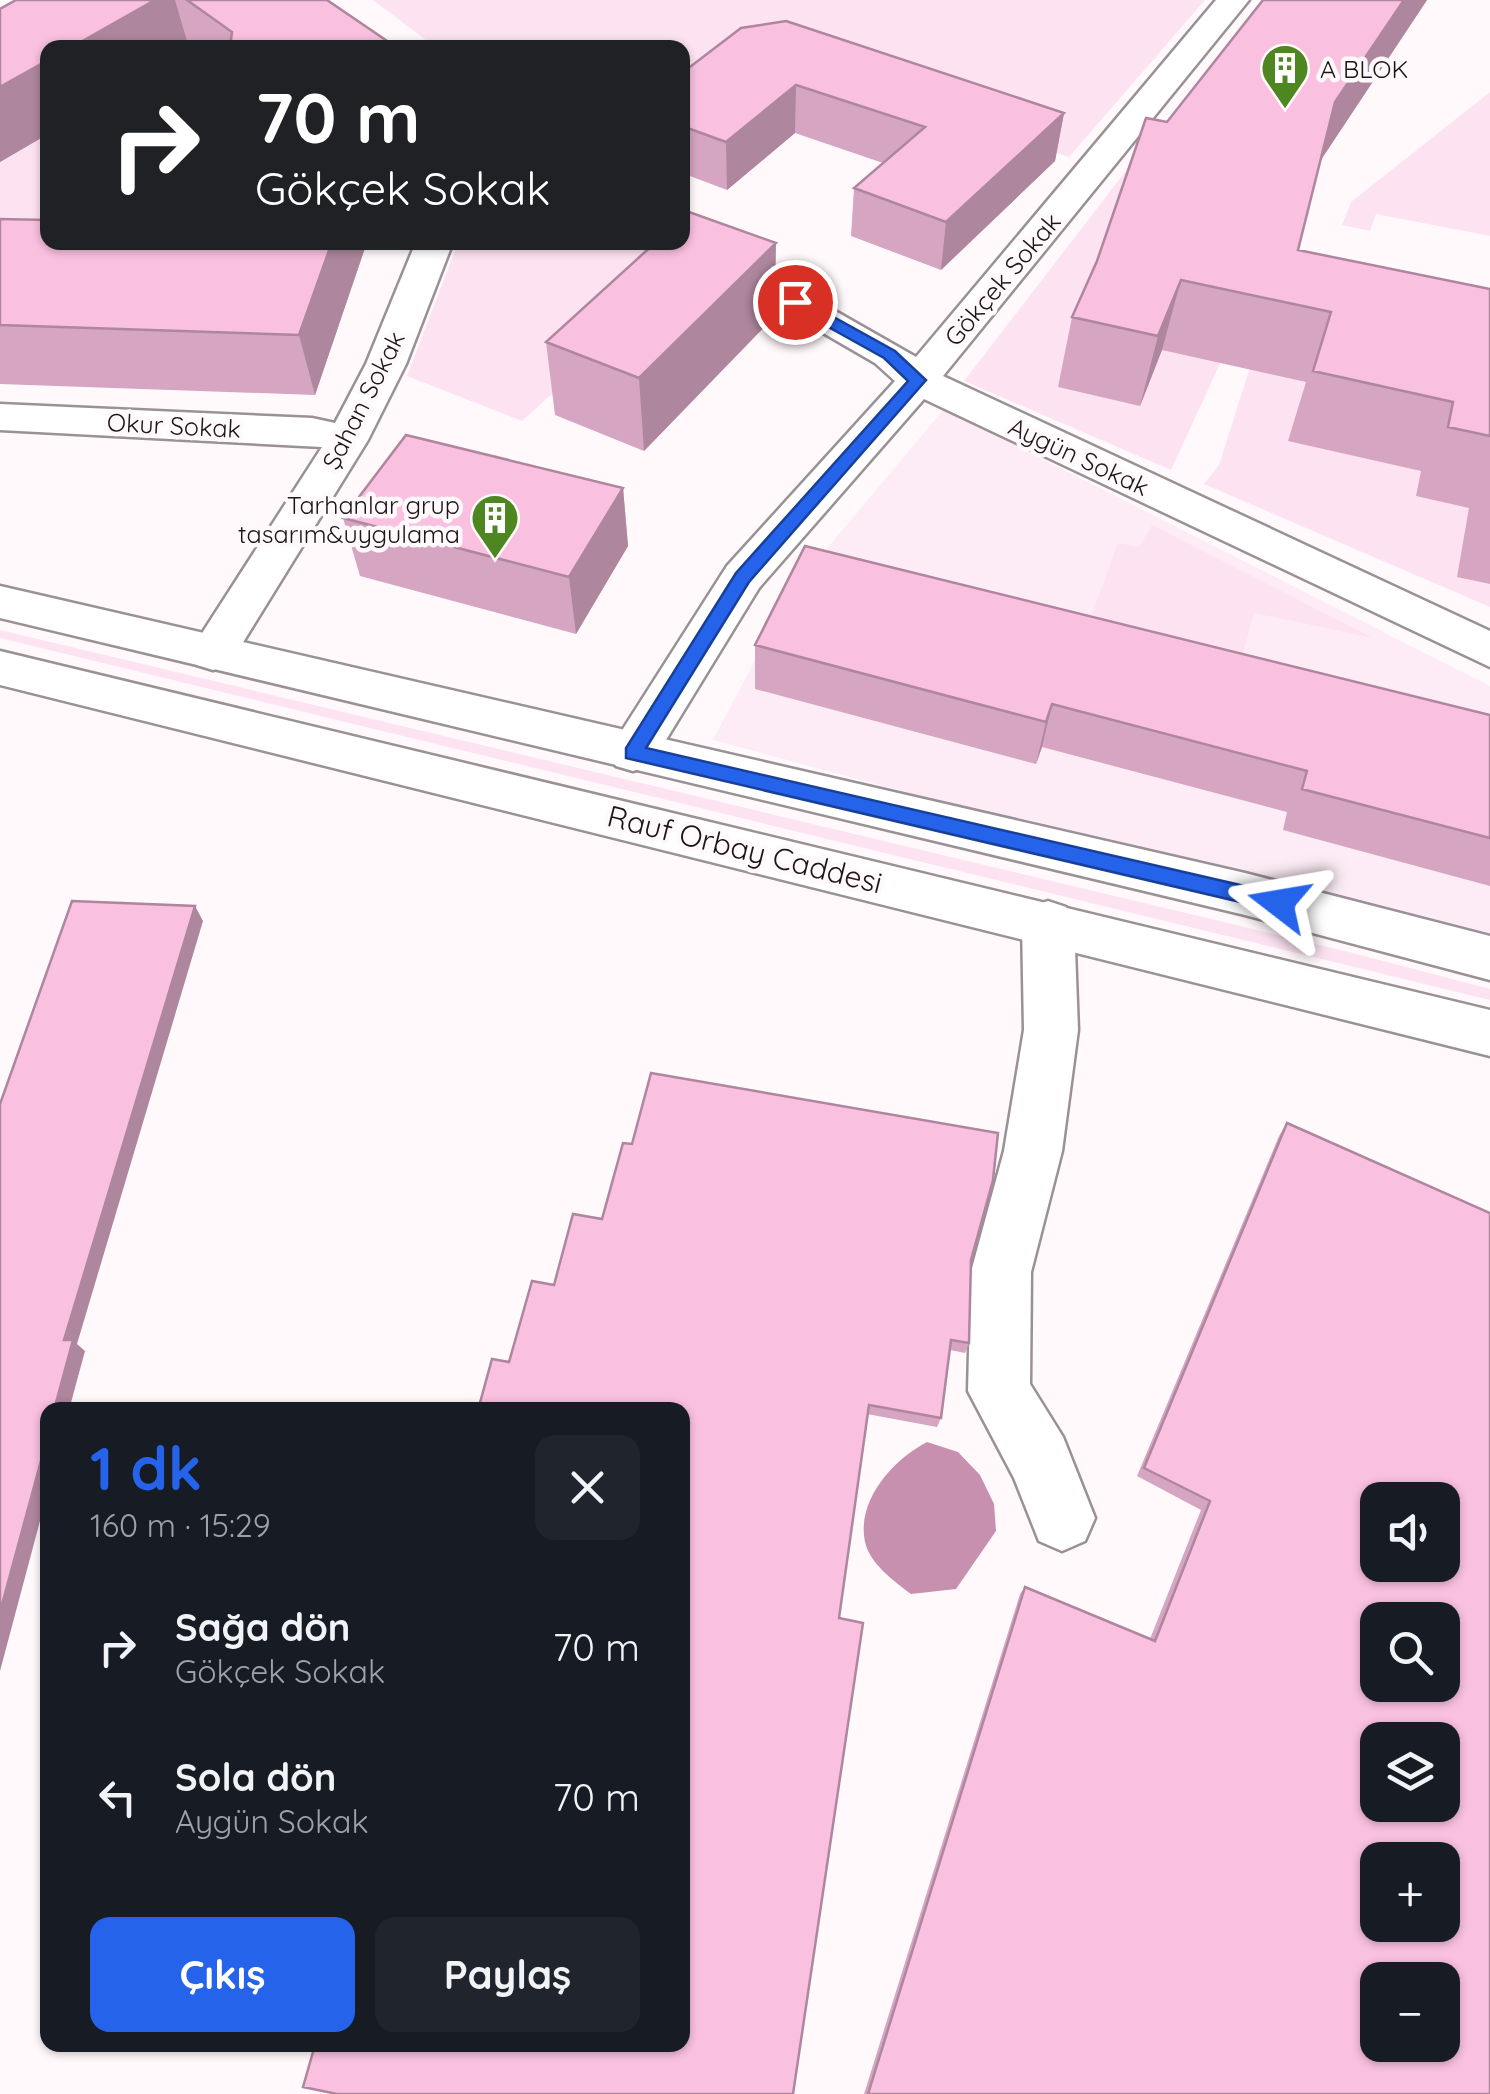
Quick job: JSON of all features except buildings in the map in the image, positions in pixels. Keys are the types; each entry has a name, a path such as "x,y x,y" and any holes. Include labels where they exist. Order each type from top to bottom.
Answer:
{"street":[{"name":"Gökçek Sokak","path":"633,753 743,577 918,380 1233,0"},
{"name":"Aygün Sokak","path":"690,243 890,354 918,380 1490,650"},
{"name":"Şahan Sokak","path":"213,652 347,440 386,364 432,250"},
{"name":"Okur Sokak","path":"0,417 312,431 347,440"},
{"path":"0,602 1244,894 1490,958"},
{"name":"Rauf Orbay Caddesi","path":"0,668 1490,1033"},
{"path":"1048,922 1051,1030 1034,1151 1000,1272 999,1391 1040,1460 1062,1518"}],"shaded area":[{"path":"373,0 1205,0 1069,157 754,47 690,93 690,40 426,40"},
{"path":"1490,92 1490,236 1376,214 1370,231 1342,225 1351,202"},
{"path":"40,127 40,217 12,271 0,271 0,162"},
{"path":"1132,163 1307,212 1295,270 1243,314 1171,470 964,381"},
{"path":"455,250 654,250 685,266 678,280 522,421 407,376"},
{"path":"1490,299 1490,607 1204,484 1219,465 1266,317"},
{"path":"944,409 1490,686 1490,950 713,740 792,590"},
{"path":"1152,525 1373,638 1254,613 1238,671 1085,633 1118,543 1139,547"},
{"path":"0,630 1349,952 1490,989 1490,1000 0,638"},
{"path":"927,1442 958,1452 980,1475 994,1504 996,1531 956,1589 911,1594 872,1558 864,1526 866,1511 880,1483 902,1459"}],"place":[{"name":"A BLOK","path":"1285,110"},
{"name":"Tarhanlar grup tasarım&uygulama","path":"495,560"}],"route":[{"path":"795,302 890,354 918,380 743,577 633,753 1279,903"}]}
